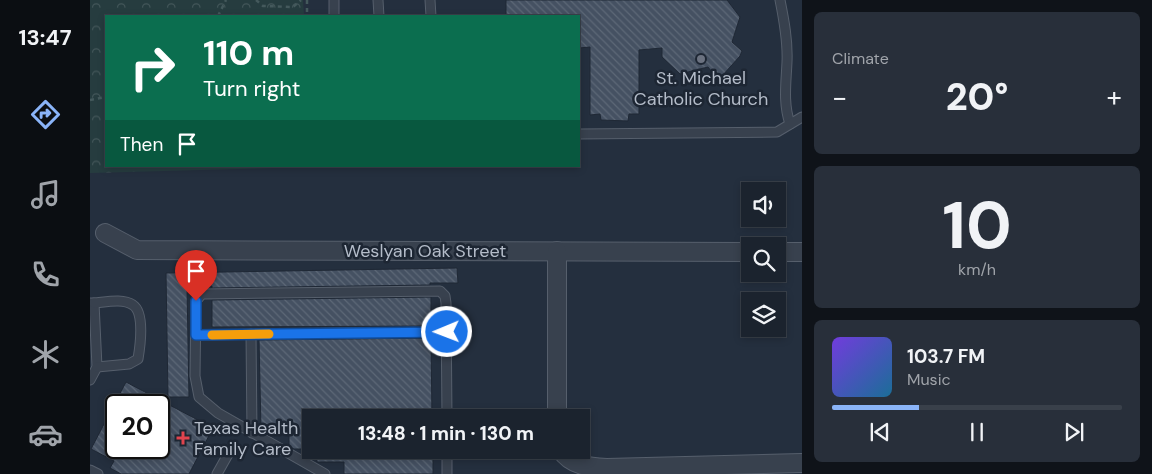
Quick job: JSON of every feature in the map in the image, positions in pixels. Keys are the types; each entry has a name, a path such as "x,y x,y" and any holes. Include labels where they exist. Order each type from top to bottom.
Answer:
{"street":[{"name":"Weslyan Oak Street","path":"105,234 137,250 741,252"},
{"path":"556,251 557,409"},
{"path":"786,252 802,252"},
{"path":"568,459 590,467 607,468 802,463"}],"lane":[{"path":"334,0 334,15"},
{"path":"378,0 378,15"},
{"path":"430,0 430,15"},
{"path":"780,0 786,36 787,60 784,91 786,111 790,124"},
{"path":"580,134 770,133 777,132 802,116"},
{"path":"325,474 218,413 199,397 195,376 196,301 202,294 440,291 445,296 446,303 447,409"},
{"path":"90,380 97,367 92,303 118,301 133,305 139,312 141,342 138,359 129,364 97,367"},
{"path":"196,335 447,332"},
{"path":"251,334 252,433"},
{"path":"217,474 231,448"},
{"path":"447,459 448,474"},
{"path":"90,470 98,474"}],"path":[{"path":"218,15 226,0"},
{"path":"256,0 263,6 293,7 301,0"},
{"path":"307,0 307,15"},
{"path":"90,100 105,97"}],"green space":[{"path":"90,0 303,0 304,15 105,15 105,167 308,167 90,173"}],"building":[{"name":"St. Michael Catholic Church","path":"506,0 727,0 740,17 732,42 742,51 740,56 722,76 715,76 708,67 680,74 662,57 662,48 639,50 639,114 629,114 628,121 601,120 600,114 590,115 590,47 580,48 580,15 506,15"},
{"path":"457,268 458,283 430,283 430,285 187,287 189,397 170,397 170,394 168,394 166,273"},
{"path":"431,297 431,326 212,327 212,300"},
{"path":"431,338 432,409 302,409 302,449 294,449 289,446 289,432 264,432 261,430 259,340"},
{"name":"Texas Health Family Care","path":"126,382 149,394 120,394"},
{"name":"Texas Health Family Care","path":"170,405 213,428 189,474 121,474 110,468 114,461 110,459 170,459"},
{"name":"Texas Health Family Care","path":"105,422 105,456 91,449"},
{"path":"317,459 433,459 433,474 344,474 344,462 317,462"}],"slow traffic":[{"path":"212,335 269,334"}],"place":[{"name":"St. Michael Catholic Church","path":"701,59"},
{"name":"Texas Health Family Care","path":"183,438"}],"route":[{"path":"196,301 196,335 447,332"}]}
